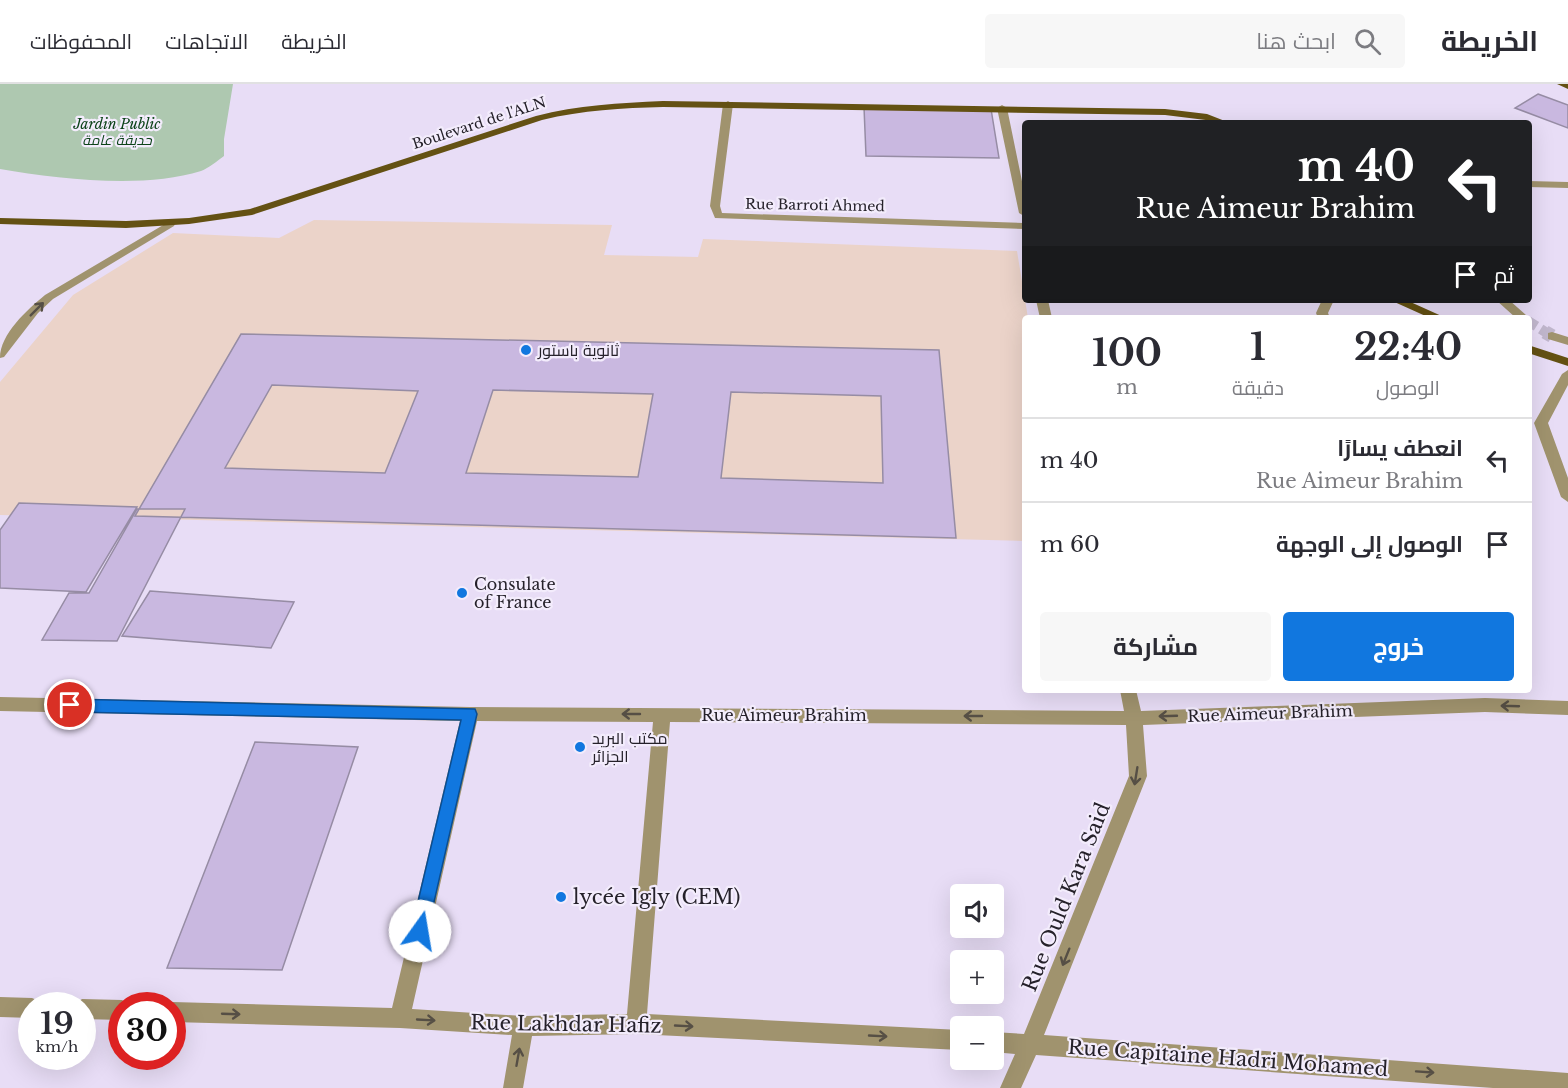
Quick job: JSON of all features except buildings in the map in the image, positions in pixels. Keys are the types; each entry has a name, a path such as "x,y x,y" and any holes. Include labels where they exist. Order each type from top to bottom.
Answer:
{"main road":[{"path":"1562,84 1568,86"},
{"name":"Boulevard de l'ALN","path":"0,221 57,224 170,224 211,220 252,212 539,118 571,110 636,104 1165,112 1213,120"},
{"path":"1403,303 1433,315"},
{"path":"1532,350 1568,362"}],"street":[{"name":"Rue Barroti Ahmed","path":"728,104 716,206 719,216 1022,225"},
{"path":"1002,108 1022,203"},
{"path":"1532,184 1568,185"},
{"path":"0,354 34,310 49,297 170,224"},
{"path":"1506,303 1520,315"},
{"path":"1552,336 1568,341"},
{"path":"1568,374 1541,423 1568,497"},
{"path":"1532,426 1543,426"},
{"name":"Rue Ould Kara Said","path":"1010,1088 1031,1043 1138,776 1134,718 1129,693"},
{"name":"Rue Aimeur Brahim","path":"0,704 470,714 1134,718 1481,697 1568,708"},
{"path":"399,1018 470,714"},
{"path":"636,1024 662,714"},
{"path":"0,1007 18,1008"},
{"name":"Rue Lakhdar Hafiz","path":"186,1012 399,1018 524,1026 636,1024 950,1040"},
{"path":"513,1088 524,1026"},
{"path":"1004,1042 1031,1043"},
{"name":"Rue Capitaine Hadri Mohamed","path":"1031,1043 1568,1083"}],"shaded area":[{"name":"ثانوية باستور","path":"314,220 612,225 604,255 698,257 703,239 1017,251 1022,281 1022,303 1026,303 1028,315 1022,315 1022,541 0,515 0,382 73,295 173,233 279,238"}],"green space":[{"name":"Jardin Public حديقة عامة","path":"0,84 233,84 224,139 224,156 201,171 154,180 74,179 0,169"}],"tunnel":[{"path":"1532,324 1547,333"},
{"path":"1545,332 1552,336"}],"place":[{"name":"ثانوية باستور","path":"526,350"},
{"name":"Consulate of France","path":"462,593"},
{"name":"مكتب البريد الجزائر","path":"580,747"},
{"name":"lycée Igly (CEM)","path":"561,897"}],"route":[{"path":"70,705 470,714 420,931"}]}
